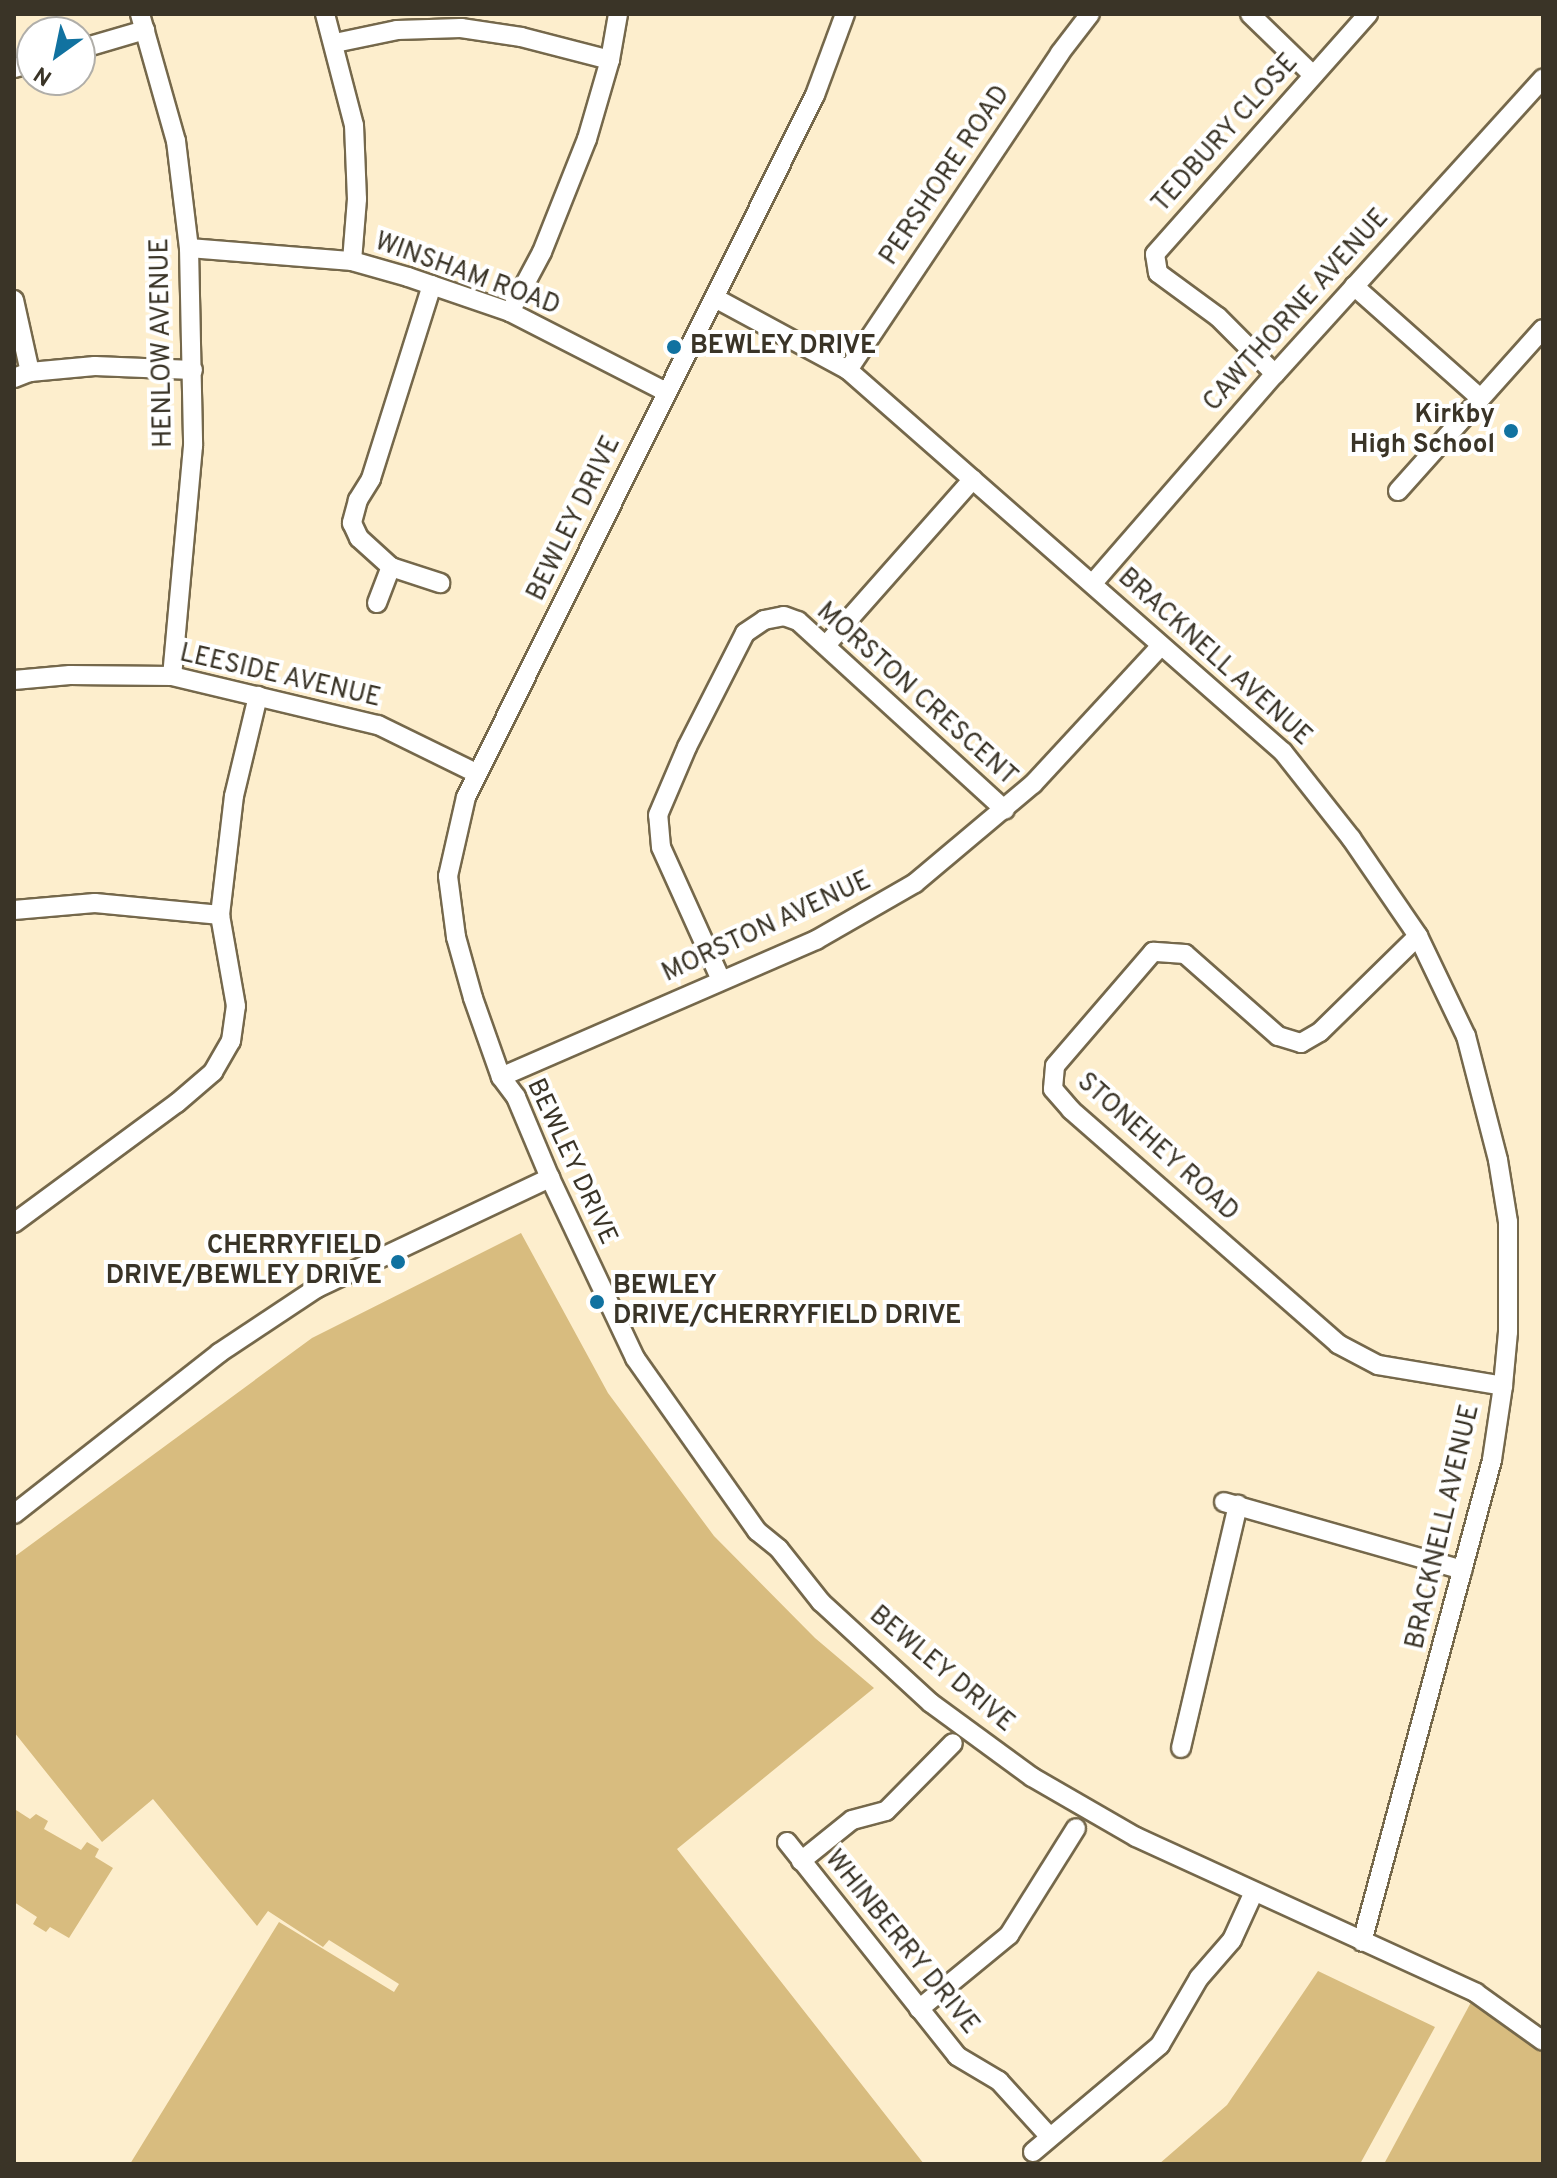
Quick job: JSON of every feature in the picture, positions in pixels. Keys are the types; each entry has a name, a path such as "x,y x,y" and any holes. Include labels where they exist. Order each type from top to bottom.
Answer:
{"street":[{"path":"325,14 354,125 357,199 352,261"},
{"path":"510,312 563,206 610,60 618,14"},
{"name":"BEWLEY DRIVE","path":"845,14 815,95 524,684 476,773 455,833 448,876 463,968 501,1077 516,1097 550,1178 652,1388 757,1531 779,1549 821,1602 931,1703 1032,1777 1136,1837 1476,1993 1543,2041"},
{"name":"PERSHORE ROAD","path":"848,370 1060,53 1090,14"},
{"path":"1250,14 1313,75"},
{"name":"TEDBURY CLOSE","path":"1275,374 1218,317 1158,273 1155,254 1368,14"},
{"path":"96,42 143,22"},
{"name":"HENLOW AVENUE","path":"143,22 176,141 189,248 193,446 172,676"},
{"path":"335,43 397,30 461,28 521,37 610,60"},
{"name":"CAWTHORNE AVENUE","path":"1093,583 1354,286 1540,88"},
{"name":"WINSHAM ROAD","path":"189,248 352,261 432,285 510,312 666,392"},
{"path":"432,285 371,479 358,500 352,523 359,538 391,567 440,583"},
{"path":"1354,286 1480,398"},
{"name":"BRACKNELL AVENUE","path":"715,298 848,370 1283,752 1351,838 1418,936 1466,1036 1498,1160 1508,1222 1508,1332 1503,1386 1492,1460 1362,1942"},
{"path":"14,300 22,375 95,366 193,370"},
{"path":"1398,491 1543,329"},
{"path":"827,644 973,479"},
{"path":"377,603 391,567"},
{"name":"MORSTON CRESCENT","path":"721,980 661,847 658,815 687,747 745,633 764,620 784,616 798,621 827,644 1005,810"},
{"name":"MORSTON AVENUE","path":"501,1077 816,940 886,902 946,861 1005,810 1066,751 1161,646"},
{"name":"LEESIDE AVENUE","path":"14,680 70,675 172,676 378,725 476,773"},
{"path":"14,1223 177,1103 213,1072 231,1041 236,1006 220,915 234,796 258,696"},
{"path":"14,910 95,903 220,915"},
{"name":"STONEHEY ROAD","path":"1418,936 1320,1032 1301,1043 1278,1036 1185,954 1153,952 1055,1066 1053,1089 1071,1110 1338,1344 1378,1365 1503,1386"},
{"path":"14,1514 219,1353 317,1288 550,1178"},
{"path":"1181,1748 1231,1504 1462,1570"},
{"path":"801,1861 852,1820 886,1811 953,1743"},
{"path":"919,2009 1009,1935 1076,1828"},
{"name":"WHINBERRY DRIVE","path":"787,1842 957,2056 999,2081 1049,2136"},
{"path":"1033,2152 1160,2045 1199,1978 1232,1940 1254,1892"}],"shaded area":[{"path":"521,1233 608,1393 714,1536 815,1638 874,1688 677,1849 924,2164 130,2164 279,1922 394,1992 399,1984 329,1940 323,1947 268,1911 257,1926 153,1799 102,1842 14,1732 14,1557 312,1338"},
{"path":"16,1810 30,1819 36,1814 48,1821 44,1829 81,1850 87,1842 99,1849 95,1857 113,1868 69,1938 50,1927 46,1932 33,1924 37,1917 14,1902"},
{"path":"1318,1971 1435,2027 1360,2164 1159,2164 1227,2105"},
{"path":"1476,1993 1543,2042 1543,2164 1384,2164"}],"place":[{"name":"BEWLEY DRIVE","path":"674,347"},
{"name":"Kirkby High School","path":"1511,431"},
{"name":"CHERRYFIELD DRIVE/BEWLEY DRIVE","path":"398,1262"},
{"name":"BEWLEY DRIVE/CHERRYFIELD DRIVE","path":"597,1302"}]}
